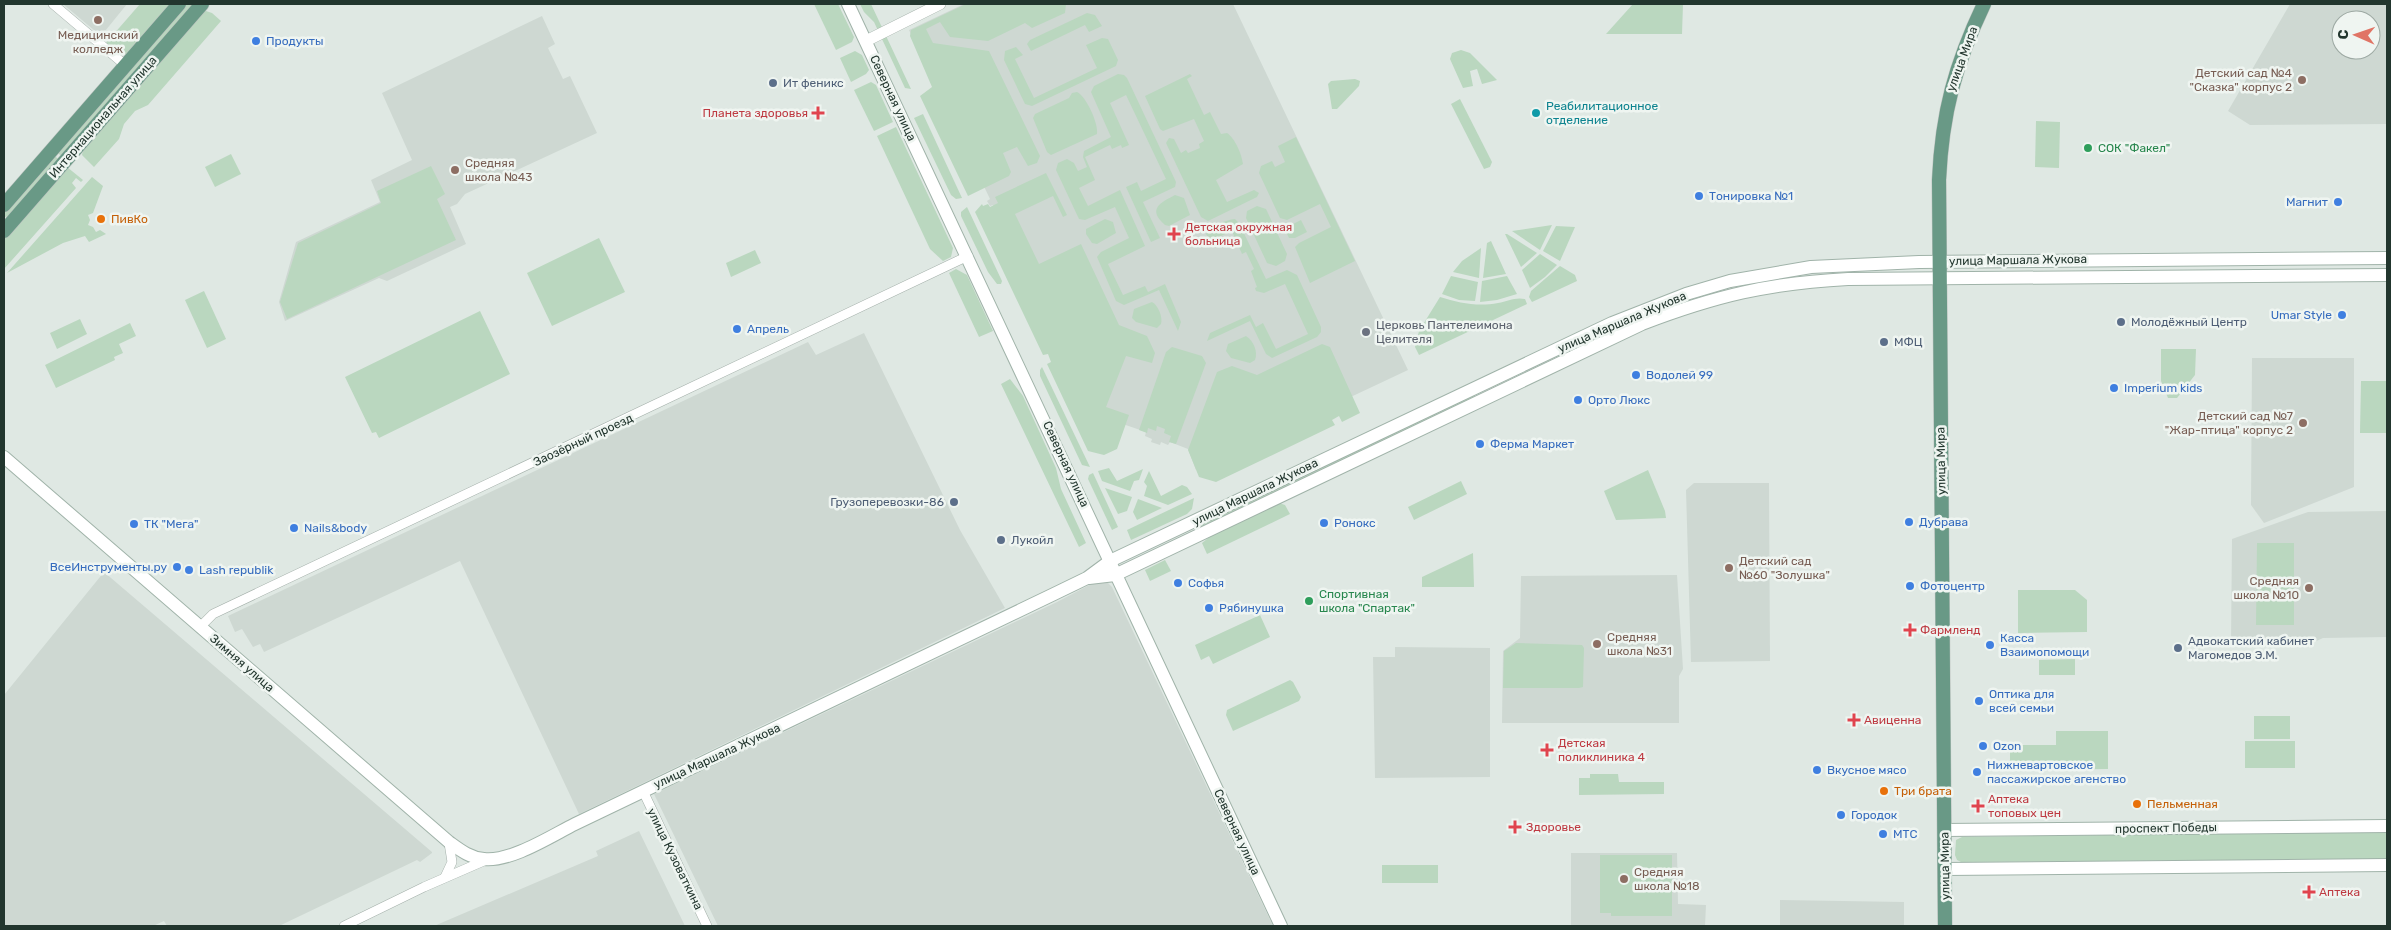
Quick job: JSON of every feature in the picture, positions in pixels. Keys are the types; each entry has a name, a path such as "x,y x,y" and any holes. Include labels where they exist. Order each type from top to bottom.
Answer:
{"main road":[{"name":"Интернациональная улица","path":"4,205 179,4"},
{"name":"Интернациональная улица","path":"4,231 202,4"},
{"name":"Северная улица","path":"848,4 1281,926"},
{"name":"улица Мира","path":"1945,926 1939,277 1940,162 1946,108 1960,58 1984,4"},
{"name":"улица Маршала Жукова","path":"486,860 515,853 1087,578 1110,562 1181,528 1619,320 1686,294 1764,274 1811,268 1939,261 2387,258"},
{"path":"2158,259 2158,276"},
{"path":"1811,268 1812,281"},
{"name":"улица Маршала Жукова","path":"1087,578 1116,575 1642,324 1733,293 1812,281 1939,277 2387,275"},
{"name":"Зимняя улица","path":"4,457 449,842 467,855 486,860"},
{"path":"1181,528 1187,540"},
{"name":"проспект Победы","path":"1944,830 2387,826"},
{"path":"1945,869 2387,865"}],"street":[{"path":"53,4 125,65"},
{"path":"866,41 940,4"},
{"name":"Заозёрный проезд","path":"200,626 213,614 968,256"},
{"name":"улица Кузоваткина","path":"643,791 707,926"},
{"path":"449,842 463,870"},
{"path":"446,877 452,862 449,842"},
{"name":"улица Маршала Жукова","path":"344,926 486,860"}],"shaded area":[{"name":"Медицинский колледж","path":"63,4 127,4 101,36"},
{"name":"Детская окружная больница","path":"964,4 1233,4 1408,370 1196,470 1188,449 1170,442 1168,445 1161,442 1160,445 1151,442 1152,439 1145,436 1146,432 1117,422 1099,430 993,205 990,206 987,201 990,199 909,30"},
{"name":"Детский сад №4 \"Сказка\" корпус 2","path":"2290,4 2387,4 2387,124 2250,125 2228,111"},
{"name":"Средняя школа №43","path":"542,16 555,44 548,48 563,79 570,76 597,133 465,194 457,204 450,207 466,244 387,281 379,278 285,321 279,302 296,242 380,202 371,180 412,160 382,93"},
{"path":"864,333 960,530 1005,608 579,814 460,561 264,652 260,644 253,647 242,629 235,632 228,616 808,342 816,355"},
{"name":"Детский сад №7 \"Жар-птица\" корпус 2","path":"2252,358 2354,358 2354,487 2264,523 2251,505"},
{"name":"Детский сад №60 \"Золушка\"","path":"1694,483 1769,483 1770,661 1691,662 1686,490"},
{"name":"Средняя школа №10","path":"2387,511 2387,637 2323,638 2312,643 2231,644 2232,539 2308,512"},
{"path":"104,572 432,853 420,862 417,860 279,926 167,926 164,921 153,926 4,926 4,695"},
{"name":"Средняя школа №31","path":"1677,575 1683,669 1679,676 1679,723 1502,723 1503,651 1520,638 1521,576"},
{"path":"1095,582 1107,582 1112,587 1273,926 718,926 654,794 1057,602"},
{"path":"1395,647 1490,648 1490,777 1375,778 1373,657 1395,657"},
{"path":"639,831 685,926 434,926 598,856 596,851"},
{"name":"Средняя школа №18","path":"1571,853 1677,853 1678,904 1706,905 1705,926 1571,926"},
{"path":"1780,900 1904,902 1904,926 1780,926"}],"green space":[{"path":"140,4 170,4 126,54 119,54 106,43"},
{"path":"187,4 195,4 61,156 57,152"},
{"path":"814,4 838,4 854,37 852,42 836,50"},
{"path":"860,4 871,4 911,89 905,88 874,22 864,12"},
{"path":"966,4 1066,4 1065,13 1032,28 1025,23 988,41 950,37 940,22 926,29 933,43 989,51 1040,156 1037,163 1028,166 1017,147 1003,153 1011,172 1009,176 968,196 920,96 932,87 910,36 911,30"},
{"path":"1633,4 1683,4 1682,34 1606,34"},
{"path":"202,12 212,13 221,21 148,105 135,111 124,124 119,139 94,167 82,155 83,150"},
{"path":"1087,13 1095,15 1102,26 1089,32 1085,25 1031,51 1027,44 1030,40"},
{"path":"1102,38 1108,39 1118,60 1116,66 1032,106 1025,104 1004,60 1005,51 1016,47 1023,55 1015,59 1034,98 1097,68 1086,45"},
{"path":"1461,50 1470,53 1497,80 1482,84 1477,69 1470,71 1473,86 1463,88 1450,59 1452,53"},
{"path":"855,51 862,55 869,70 866,74 851,82 840,58"},
{"path":"1118,74 1124,75 1127,78 1176,182 1175,187 1143,202 1160,238 1151,242 1126,187 1137,182 1141,191 1166,179 1126,95 1110,103 1129,145 1122,148 1121,145 1112,149 1110,145 1085,157 1095,180 1079,188 1088,206 1120,190 1145,246 1108,264 1123,295 1145,286 1148,292 1165,284 1181,322 1178,331 1159,290 1124,305 1116,301 1097,257 1101,252 1129,238 1115,207 1085,220 1079,219 1056,170 1058,163 1067,159 1074,163 1078,171 1087,167 1083,157 1084,151 1111,137 1091,92 1094,86"},
{"path":"1190,74 1192,76 1187,79 1204,115 1210,112 1221,134 1227,133 1230,135 1241,156 1243,164 1216,180 1227,202 1254,190 1259,193 1257,197 1208,221 1201,217 1166,143 1169,138 1174,139 1181,153 1186,150 1188,153 1200,148 1199,144 1204,141 1194,119 1163,131 1160,129 1145,96"},
{"path":"1355,79 1360,81 1359,86 1337,109 1332,109 1328,84 1331,81"},
{"path":"871,82 876,85 893,122 874,131 854,90"},
{"path":"1077,92 1091,111 1096,124 1097,134 1051,155 1047,152 1033,118 1035,114 1069,98 1072,93"},
{"path":"1460,99 1492,162 1490,167 1484,169 1451,104"},
{"path":"923,114 962,198 956,199 951,195 914,118"},
{"path":"2036,121 2060,122 2059,168 2035,167"},
{"path":"896,127 953,248 951,257 943,261 930,249 877,136"},
{"path":"1296,137 1355,261 1310,283 1295,247 1299,243 1331,227 1320,204 1287,220 1280,218 1259,173 1261,166 1272,161 1275,167 1285,162 1278,146"},
{"path":"231,154 241,174 215,187 205,167"},
{"path":"54,155 58,159 9,216 5,217 4,212"},
{"path":"431,166 445,194 437,199 456,240 287,319 280,302 298,243 381,203 377,191"},
{"path":"67,167 83,180 81,182 76,178 72,183 76,188 4,269 4,239"},
{"path":"1046,173 1067,215 1063,217 1053,196 1015,214 1039,264 1081,244 1119,325 1147,336 1155,353 1152,363 1126,356 1106,407 1129,415 1117,449 1104,455 1088,451 1047,364 1051,362 1048,354 1043,355 975,212 982,204 983,206 988,204 990,207 998,203 995,197"},
{"path":"92,177 103,186 93,213 88,215 90,220 88,225 93,227 96,232 100,230 106,234 89,242 85,236 63,243 7,273"},
{"path":"1175,195 1184,198 1190,215 1169,226 1165,225 1156,211 1160,204"},
{"path":"1257,206 1266,209 1287,254 1285,261 1276,266 1267,263 1246,218 1247,211"},
{"path":"967,207 1002,281 1001,284 997,284 988,272 961,216 961,212"},
{"path":"1105,219 1113,222 1116,233 1097,244 1092,243 1086,234 1086,229"},
{"path":"1235,219 1239,223 1266,279 1287,270 1297,275 1321,327 1321,332 1317,337 1272,358 1266,354 1250,321 1207,341 1210,333 1250,315 1256,327 1263,323 1276,349 1308,334 1285,284 1264,293 1256,291 1255,288 1257,287 1251,271 1254,269 1246,252 1242,254 1232,231 1210,241 1206,234 1211,228"},
{"path":"1301,220 1307,232 1295,238 1289,238 1286,232 1287,227"},
{"path":"1552,225 1540,250 1512,231"},
{"path":"1556,226 1575,227 1560,261 1543,251"},
{"path":"1505,234 1507,234 1537,253 1521,267"},
{"path":"599,238 625,292 552,326 527,273"},
{"path":"1491,241 1506,274 1483,278 1487,243"},
{"path":"1481,248 1479,278 1453,272 1462,261"},
{"path":"755,250 761,263 731,277 726,263"},
{"path":"1540,254 1557,265 1530,288 1522,270"},
{"path":"1560,266 1575,275 1577,281 1532,302 1529,297 1531,291"},
{"path":"956,269 967,275 993,331 979,337 949,273"},
{"path":"1451,276 1478,282 1475,301 1459,300 1442,294"},
{"path":"1507,276 1517,294 1497,300 1480,302 1482,281"},
{"path":"204,291 226,339 207,348 185,300"},
{"path":"1440,297 1461,303 1483,305 1525,299 1527,304 1419,355 1415,347 1419,331"},
{"path":"1152,302 1158,308 1161,315 1161,324 1157,328 1136,322 1132,318 1134,309"},
{"path":"480,311 510,374 379,438 376,432 372,433 345,377"},
{"path":"80,319 87,334 57,349 50,333"},
{"path":"130,323 136,336 119,344 123,353 114,357 115,360 56,388 45,365"},
{"path":"1246,336 1256,350 1255,360 1250,363 1231,358 1226,351 1228,344"},
{"path":"1322,344 1330,347 1360,413 1342,422 1339,416 1332,420 1335,425 1216,482 1199,477 1188,450 1217,372 1232,366 1257,375"},
{"path":"1172,347 1202,356 1206,363 1176,444 1169,442 1171,436 1164,433 1165,429 1157,426 1156,431 1148,428 1147,433 1139,430 1166,352"},
{"path":"2161,349 2196,349 2195,375 2177,398 2168,398 2161,381"},
{"path":"1042,367 1090,467 1082,465 1040,376"},
{"path":"1010,379 1023,396 1056,468 1061,489 1086,543 1079,547 1001,384"},
{"path":"2361,381 2387,381 2387,433 2360,433"},
{"path":"1474,395 1475,398 1197,530 1196,527"},
{"path":"1109,468 1117,481 1143,469 1139,480 1134,481 1130,491 1102,481 1098,471"},
{"path":"1648,470 1665,511 1666,518 1616,520 1604,491"},
{"path":"1149,471 1161,496 1182,485 1187,487 1192,494 1168,505 1144,496 1147,486 1144,482"},
{"path":"1093,473 1118,527 1112,530 1088,479 1089,475"},
{"path":"1461,481 1467,494 1414,520 1408,507"},
{"path":"1105,488 1132,497 1127,511 1118,514"},
{"path":"1194,498 1192,509 1187,514 1131,540 1127,530"},
{"path":"1138,499 1162,508 1137,520 1133,512"},
{"path":"1279,503 1285,505 1290,514 1207,554 1202,543 1217,531"},
{"path":"2257,543 2294,543 2294,625 2256,625"},
{"path":"1473,553 1474,587 1422,587 1422,577"},
{"path":"1165,560 1171,571 1150,581 1145,570"},
{"path":"2018,590 2075,590 2087,600 2087,632 2018,633"},
{"path":"1260,615 1270,637 1213,664 1209,656 1201,660 1195,645"},
{"path":"1516,643 1582,645 1584,648 1583,687 1503,688 1504,651"},
{"path":"2075,659 2075,675 2039,675 2039,660"},
{"path":"1290,680 1301,697 1299,701 1233,731 1226,715 1227,710"},
{"path":"2254,716 2290,716 2290,739 2254,739"},
{"path":"2056,731 2108,731 2108,769 2010,770 2010,750 2020,749 2020,745 2056,745"},
{"path":"2245,741 2295,741 2295,768 2245,768"},
{"path":"1590,774 1618,774 1619,782 1664,782 1664,794 1579,795 1579,778 1590,778"},
{"path":"2387,831 2387,859 1961,862 1957,860 1955,855 1956,840 1962,837"},
{"path":"1600,855 1672,855 1672,916 1611,916 1611,913 1600,913"},
{"path":"1382,865 1438,865 1438,883 1382,883"}],"place":[{"name":"Медицинский колледж","path":"98,20"},
{"name":"Продукты","path":"256,41"},
{"name":"Детский сад №4 \"Сказка\" корпус 2","path":"2302,80"},
{"name":"Ит феникс","path":"773,83"},
{"name":"Планета здоровья","path":"818,113"},
{"name":"Реабилитационное отделение","path":"1536,113"},
{"name":"СОК \"Факел\"","path":"2088,148"},
{"name":"Средняя школа №43","path":"455,170"},
{"name":"Тонировка №1","path":"1699,196"},
{"name":"Магнит","path":"2338,202"},
{"name":"ПивКо","path":"101,219"},
{"name":"Детская окружная больница","path":"1174,234"},
{"name":"Umar Style","path":"2342,315"},
{"name":"Молодёжный Центр","path":"2121,322"},
{"name":"Апрель","path":"737,329"},
{"name":"Церковь Пантелеимона Целителя","path":"1366,332"},
{"name":"МФЦ","path":"1884,342"},
{"name":"Водолей 99","path":"1636,375"},
{"name":"Imperium kids","path":"2114,388"},
{"name":"Орто Люкс","path":"1578,400"},
{"name":"Детский сад №7 \"Жар-птица\" корпус 2","path":"2303,423"},
{"name":"Ферма Маркет","path":"1480,444"},
{"name":"Грузоперевозки-86","path":"954,502"},
{"name":"Дубрава","path":"1909,522"},
{"name":"Ронокс","path":"1324,523"},
{"name":"ТК \"Мега\"","path":"134,524"},
{"name":"Nails&body","path":"294,528"},
{"name":"Лукойл","path":"1001,540"},
{"name":"ВсеИнструменты.ру","path":"177,567"},
{"name":"Детский сад №60 \"Золушка\"","path":"1729,568"},
{"name":"Lash republik","path":"189,570"},
{"name":"Софья","path":"1178,583"},
{"name":"Фотоцентр","path":"1910,586"},
{"name":"Средняя школа №10","path":"2309,588"},
{"name":"Спортивная школа \"Спартак\"","path":"1309,601"},
{"name":"Рябинушка","path":"1209,608"},
{"name":"Фармленд","path":"1910,630"},
{"name":"Средняя школа №31","path":"1597,644"},
{"name":"Касса Взаимопомощи","path":"1990,645"},
{"name":"Адвокатский кабинет Магомедов Э.М.","path":"2178,648"},
{"name":"Оптика для всей семьи","path":"1979,701"},
{"name":"Авиценна","path":"1854,720"},
{"name":"Ozon","path":"1983,746"},
{"name":"Детская поликлиника 4","path":"1547,750"},
{"name":"Вкусное мясо","path":"1817,770"},
{"name":"Нижневартовское пассажирское агенство","path":"1977,772"},
{"name":"Три брата","path":"1884,791"},
{"name":"Пельменная","path":"2137,804"},
{"name":"Аптека топовых цен","path":"1978,806"},
{"name":"Городок","path":"1841,815"},
{"name":"Здоровье","path":"1515,827"},
{"name":"МТС","path":"1883,834"},
{"name":"Средняя школа №18","path":"1624,879"},
{"name":"Аптека","path":"2309,892"}]}
